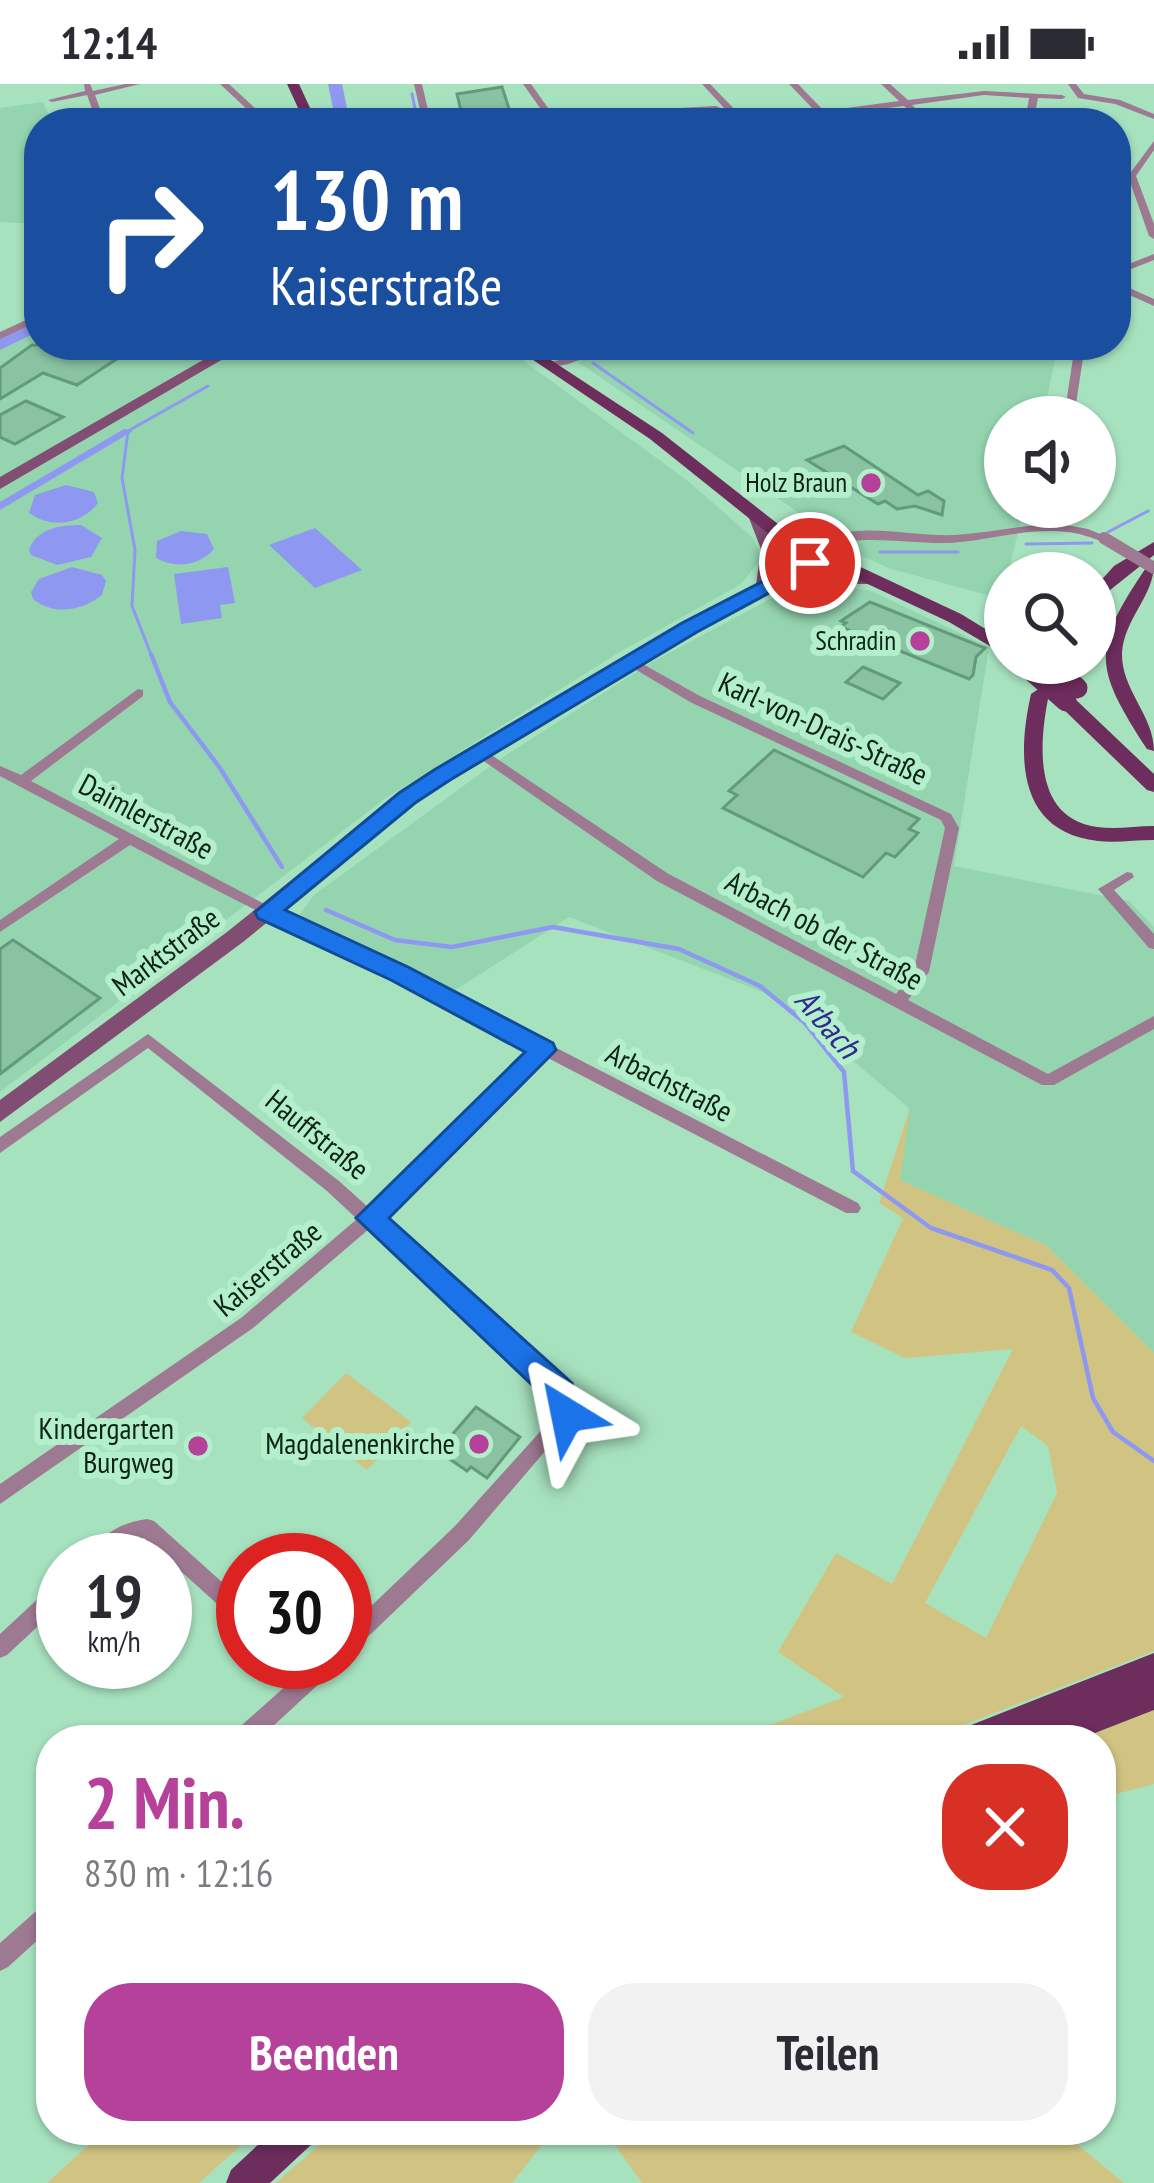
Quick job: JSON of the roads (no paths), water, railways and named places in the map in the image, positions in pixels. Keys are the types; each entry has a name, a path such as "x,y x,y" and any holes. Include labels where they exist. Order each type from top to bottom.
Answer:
{"main road":[{"path":"0,484 214,360"},
{"path":"557,361 757,518 820,550 984,619"},
{"path":"557,361 696,450 820,550 867,580 956,618 984,636"},
{"path":"757,518 768,536 773,581 837,576 867,580"},
{"path":"1116,561 1154,544"},
{"path":"1116,575 1154,544"},
{"name":"Marktstraße","path":"0,1113 267,912 407,798 820,550"},
{"path":"1116,586 1154,558"},
{"path":"1154,568 1120,619 1112,652 1120,691 1154,745"},
{"path":"1054,684 1071,695"},
{"path":"1063,684 1150,775 1151,806 1128,833"},
{"path":"1040,694 1032,764 1045,807 1055,818 1088,833 1154,833"},
{"path":"1010,1725 1154,1668"},
{"path":"1075,1725 1154,1695"},
{"path":"244,2183 284,2145"}],"street":[{"path":"52,100 136,84"},
{"path":"224,84 251,108"},
{"path":"706,84 730,108"},
{"path":"793,84 817,108"},
{"path":"885,84 911,108"},
{"path":"958,84 967,95"},
{"path":"1072,84 1081,96 1128,108"},
{"path":"1100,84 1102,99"},
{"path":"844,108 992,88 1062,97"},
{"path":"1032,108 1034,95"},
{"path":"1154,144 1132,175 1139,182 1154,236"},
{"path":"1072,396 1078,360"},
{"path":"820,550 866,533 969,539 1017,528"},
{"path":"1066,528 1104,538 1154,568"},
{"name":"Karl-von-Drais-Straße","path":"632,662 695,699 946,817 952,828 921,972 898,1000"},
{"path":"22,781 138,693"},
{"name":"Arbach ob der Straße","path":"479,753 662,877 1048,1081 1154,1022"},
{"name":"Daimlerstraße","path":"0,770 267,912"},
{"path":"0,927 130,838"},
{"path":"1127,877 1105,889 1154,944"},
{"name":"Arbachstraße","path":"267,912 400,974 851,1208"},
{"name":"Hauffstraße","path":"0,1146 148,1040 370,1218 562,1393 567,1415 462,1533 372,1620"},
{"name":"Kaiserstraße","path":"0,1495 248,1323 370,1218 543,1050"},
{"path":"124,1533 147,1528 153,1533"},
{"path":"192,1568 216,1590"},
{"path":"0,1648 36,1614"},
{"path":"256,1725 291,1689"},
{"path":"0,1959 36,1927"}],"water":[{"path":"66,485 94,492 98,503 83,516 65,522 29,513 35,495"},
{"path":"81,525 102,538 91,557 57,565 31,555 29,549 44,532"},
{"path":"315,528 362,570 315,588 269,545"},
{"path":"181,531 207,534 214,549 186,564 156,558 157,541"},
{"path":"72,567 102,575 106,581 102,595 68,609 50,608 33,599 31,592 39,579"},
{"path":"228,567 235,603 220,605 222,618 181,624 174,574"}],"waterway":[{"path":"335,84 340,108"},
{"path":"412,94 415,108"},
{"path":"0,345 24,332"},
{"path":"593,363 693,433"},
{"name":"Arbach","path":"152,657 132,606 135,550 122,478 128,431 208,386"},
{"path":"0,507 128,431"},
{"path":"1108,532 1148,511"},
{"path":"1026,544 1092,543"},
{"path":"880,552 958,552"},
{"name":"Arbach","path":"151,654 170,702 220,768 282,867"},
{"name":"Arbach","path":"326,910 395,940 452,947 553,927 679,949 760,986 805,1023 844,1072 853,1171 931,1228 1052,1270 1069,1288 1093,1398 1113,1432 1154,1461"}],"place":[{"name":"Holz Braun","path":"871,483"},
{"name":"Schradin","path":"920,641"},
{"name":"Magdalenenkirche","path":"479,1444"},
{"name":"Kindergarten Burgweg","path":"198,1446"}]}
